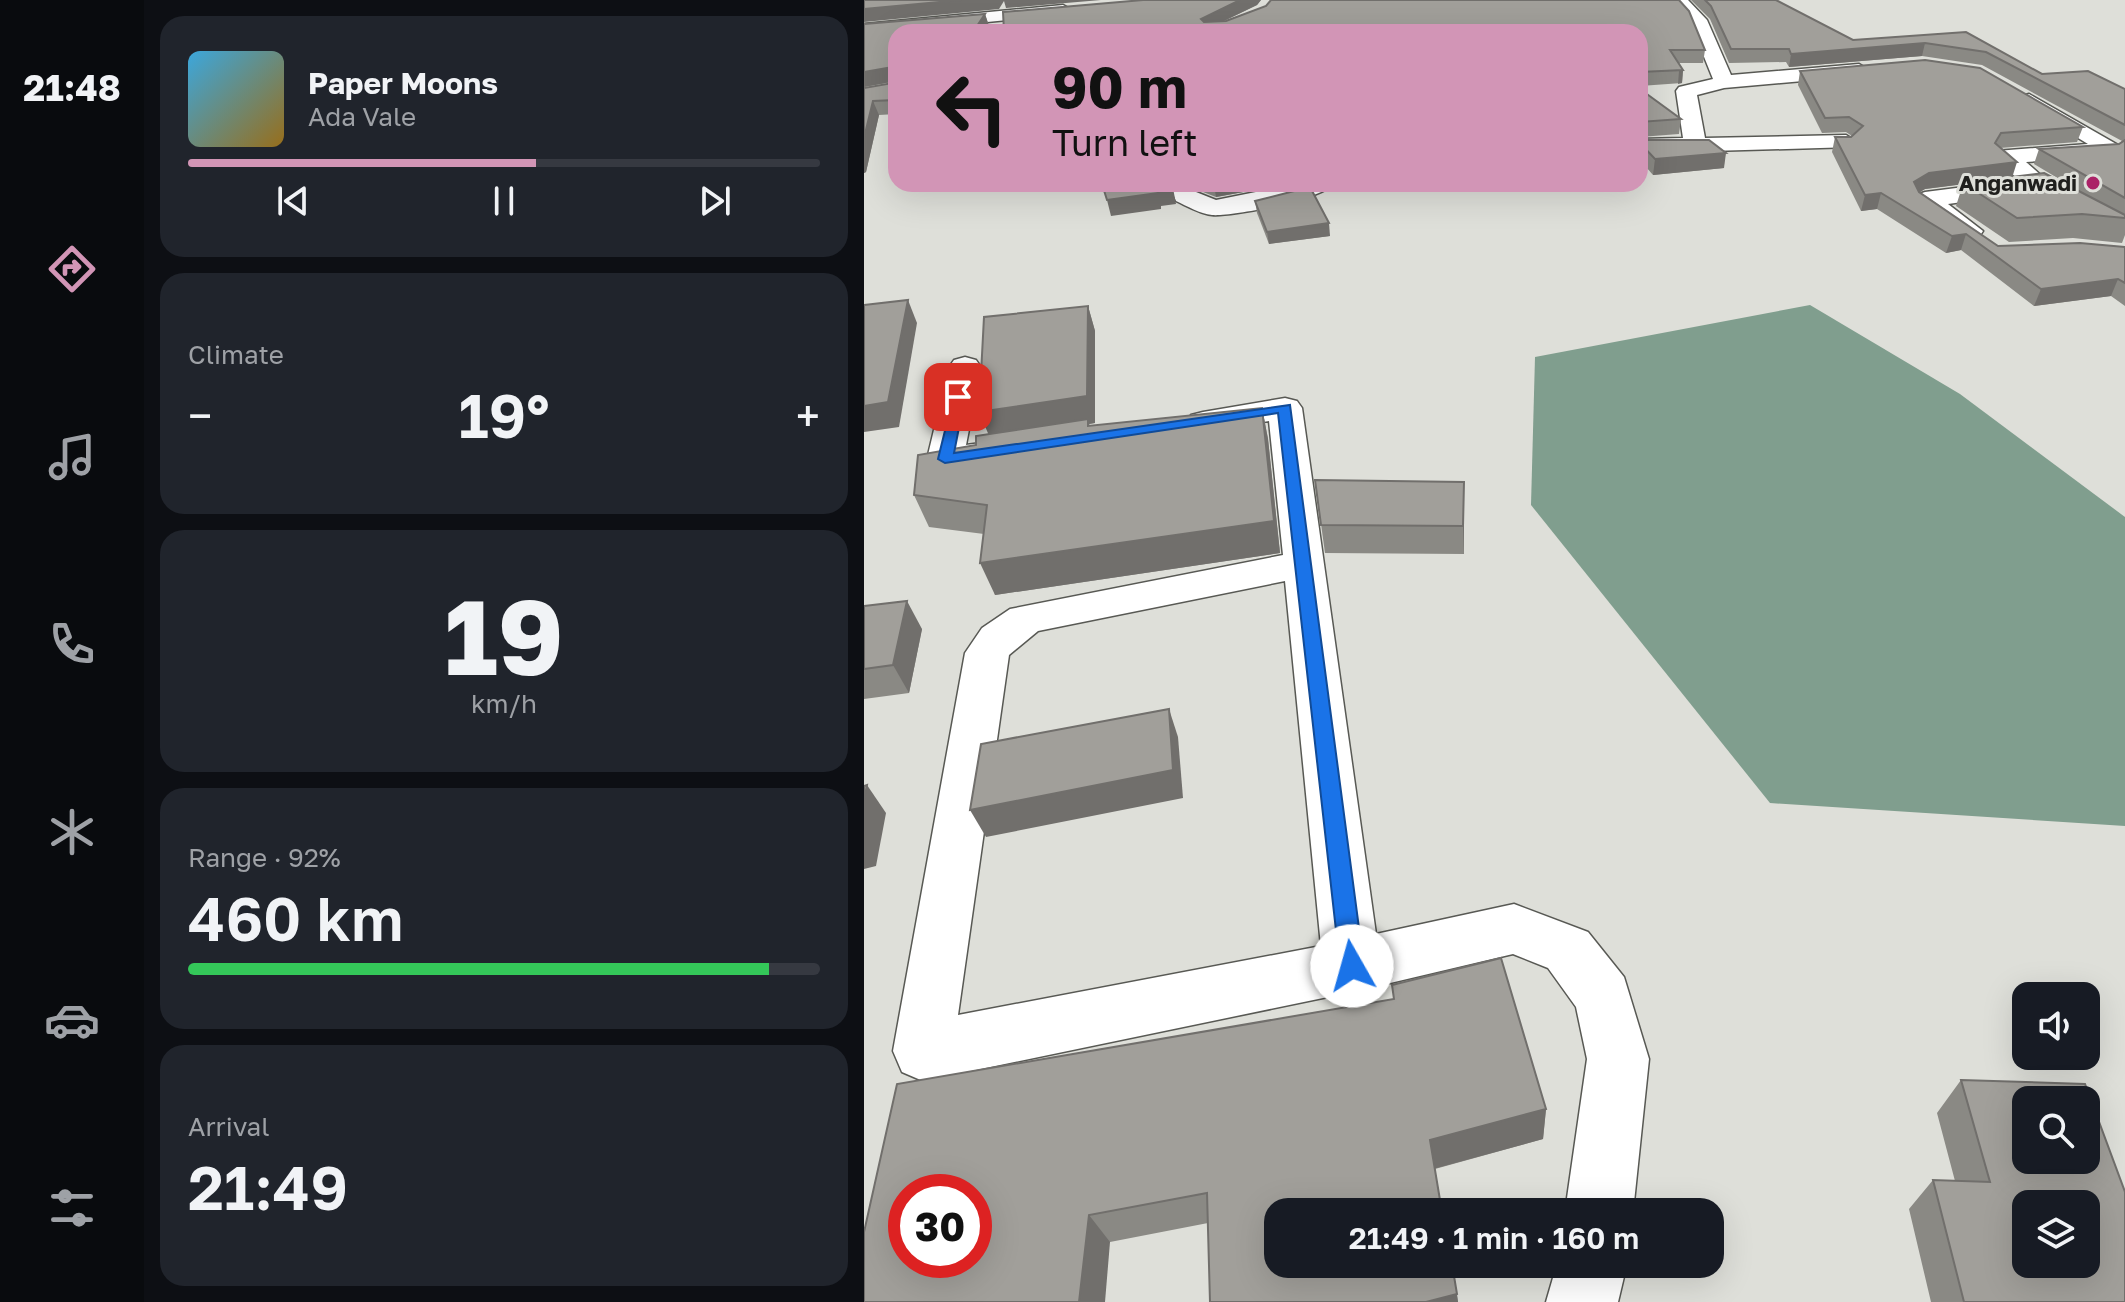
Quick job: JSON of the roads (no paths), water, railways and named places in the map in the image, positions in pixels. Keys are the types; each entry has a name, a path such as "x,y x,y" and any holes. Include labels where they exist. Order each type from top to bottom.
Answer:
{"street":[{"path":"1679,0 1698,20 1724,82"},
{"path":"917,24 1085,8"},
{"path":"864,29 888,27"},
{"path":"1695,144 1686,91 1724,82 1876,69"},
{"path":"2009,90 2113,149 2004,156 2040,185 2064,199"},
{"path":"1648,146 1846,142"},
{"path":"1989,245 1925,200 2040,185"},
{"path":"1184,192 1185,196 1213,208 1297,192"},
{"path":"965,367 945,459 1039,446"},
{"path":"1164,428 1285,408 1352,966"},
{"path":"1304,564 1025,619 997,639 987,653 923,1051 1352,966 1514,929 1568,950 1603,996 1618,1059 1601,1198"},
{"path":"1582,1302 1588,1278"}],"place":[{"name":"Anganwadi","path":"2093,183"}]}
